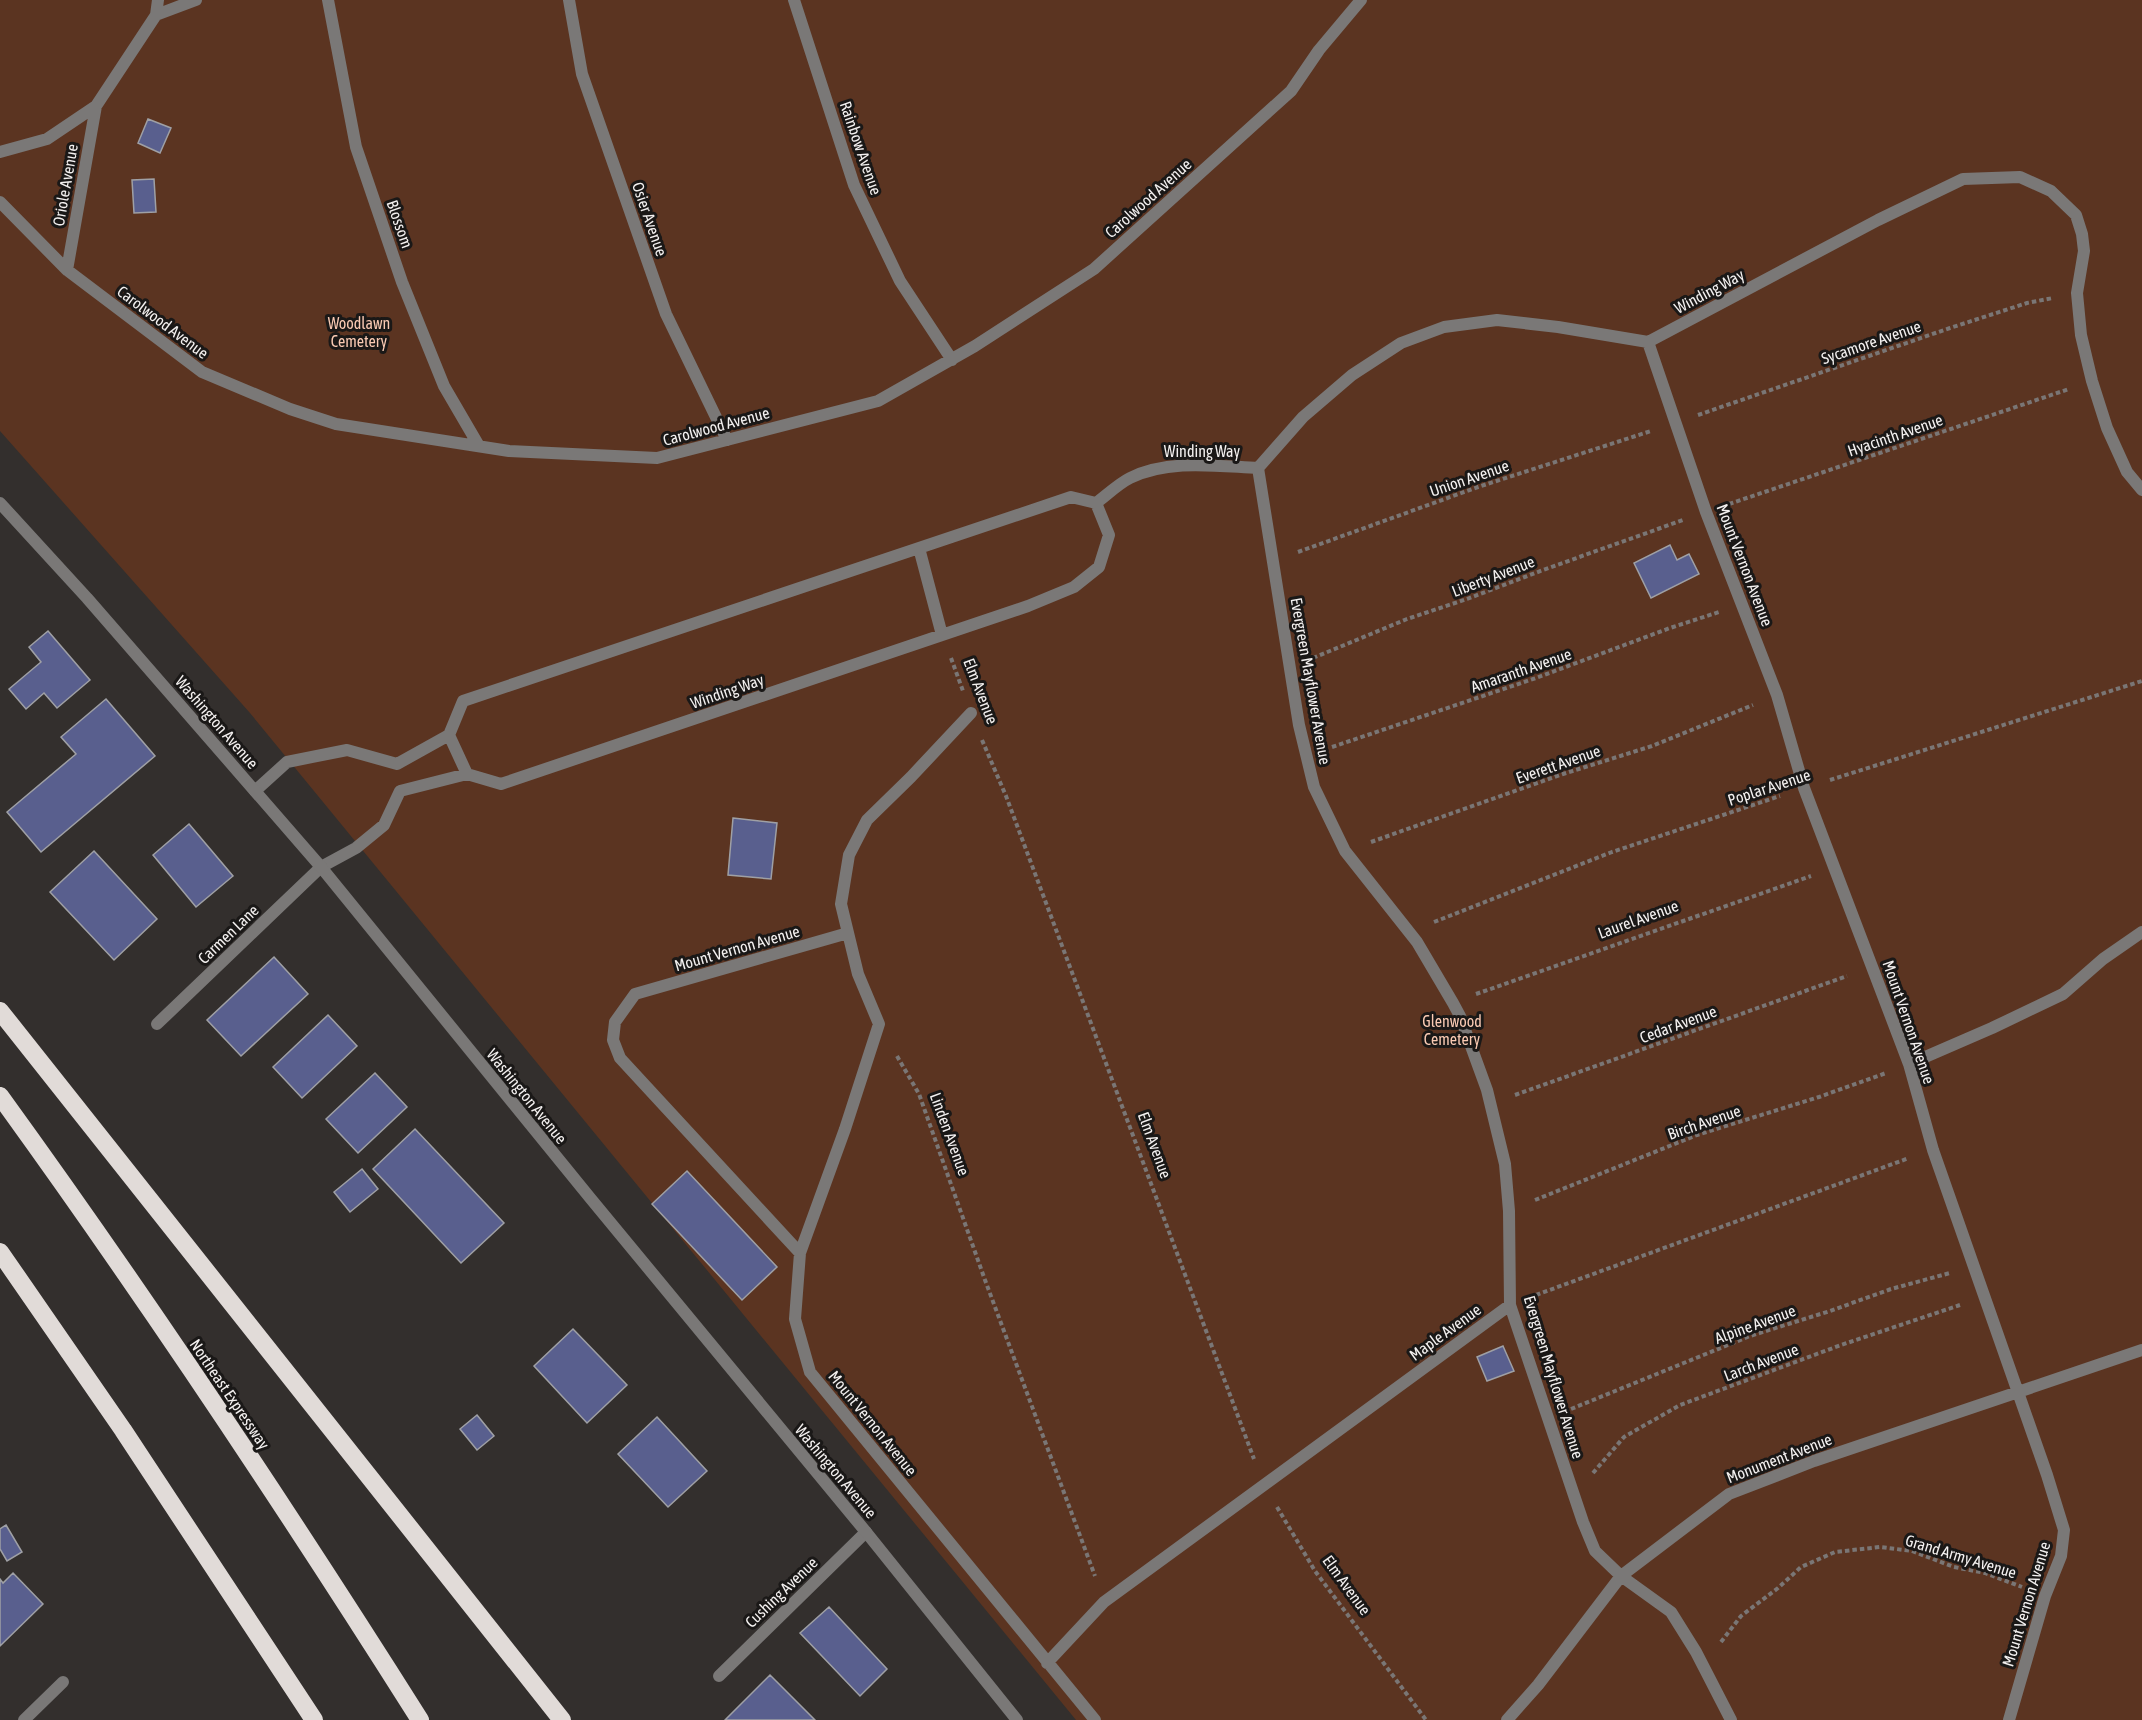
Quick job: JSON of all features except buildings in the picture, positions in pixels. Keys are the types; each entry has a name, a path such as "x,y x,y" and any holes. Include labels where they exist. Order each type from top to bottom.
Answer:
{"highway":[{"path":"0,1011 562,1720"},
{"name":"Northeast Expressway","path":"0,1096 200,1382 420,1720"},
{"path":"0,1252 123,1430 314,1720"}],"street":[{"path":"158,0 156,15 196,0"},
{"name":"Blossom","path":"328,0 356,147 402,282 444,386 478,446"},
{"name":"Osier Avenue","path":"569,0 582,74 666,314 727,440"},
{"name":"Rainbow Avenue","path":"794,0 854,185 900,281 952,360"},
{"name":"Carolwood Avenue","path":"0,202 67,270 202,372 290,409 336,424 509,451 657,458 878,401 952,360 1094,269 1291,91 1319,50 1361,0"},
{"name":"Oriole Avenue","path":"0,152 47,139 96,106 156,15"},
{"name":"Oriole Avenue","path":"67,270 96,106"},
{"name":"Winding Way","path":"467,774 501,784 1028,606 1074,587 1099,567 1108,535 1096,503 1128,479 1155,468 1196,466 1258,468 1303,417 1352,375 1401,343 1444,327 1497,320 1558,327 1648,342 1878,220 1963,179 2020,177 2050,191 2076,214 2084,251 2077,293 2081,335 2092,381 2111,437 2127,472 2142,490"},
{"name":"Mount Vernon Avenue","path":"1648,342 1706,512 1777,695 1804,788 1909,1065 1933,1150 2047,1475 2064,1530 2061,1556 2045,1596 2009,1720"},
{"name":"Evergreen Mayflower Avenue","path":"1258,468 1299,725 1314,787 1345,851 1417,942 1460,1016 1491,1102 1505,1164 1509,1210 1510,1305 1595,1551 1621,1576 1671,1612 1696,1652 1731,1720"},
{"path":"255,791 287,762 347,750 398,764 449,735 463,700 1071,497 1096,503"},
{"name":"Washington Avenue","path":"0,503 321,867 568,1172 866,1532 1017,1720"},
{"path":"919,548 942,635"},
{"path":"879,1024 858,974 842,904 849,855 867,820 971,713"},
{"path":"321,867 356,848 384,825 400,791 467,774 449,735"},
{"name":"Carmen Lane","path":"157,1024 321,867"},
{"path":"1909,1065 2063,994 2103,959 2142,932"},
{"name":"Mount Vernon Avenue","path":"800,1253 620,1058 613,1040 615,1022 635,994 848,933"},
{"name":"Mount Vernon Avenue","path":"879,1024 845,1129 800,1253 795,1319 810,1372 1095,1720"},
{"name":"Maple Avenue","path":"1047,1663 1104,1602 1510,1305"},
{"name":"Monument Avenue","path":"1507,1720 1538,1685 1621,1576 1729,1494 1814,1461 2142,1350"},
{"name":"Cushing Avenue","path":"719,1676 866,1532"},
{"path":"24,1720 63,1682"}],"path":[{"name":"Sycamore Avenue","path":"1676,423 1864,356 2005,310 2077,293"},
{"name":"Hyacinth Avenue","path":"1706,512 2092,381"},
{"name":"Union Avenue","path":"1272,562 1478,487 1676,423"},
{"name":"Liberty Avenue","path":"1290,666 1407,619 1467,600 1543,570 1706,512"},
{"name":"Amaranth Avenue","path":"1307,757 1536,678 1670,628 1742,605"},
{"name":"Elm Avenue","path":"942,635 971,713 1006,796 1264,1486 1315,1571 1426,1720"},
{"name":"Poplar Avenue","path":"1408,932 1612,852 1804,788 2142,681"},
{"name":"Everett Avenue","path":"1345,851 1563,774 1652,746 1777,695"},
{"name":"Laurel Avenue","path":"1452,1003 1690,917 1835,868"},
{"name":"Cedar Avenue","path":"1491,1102 1568,1077 1824,985 1872,965"},
{"name":"Linden Avenue","path":"879,1024 919,1094 1104,1602"},
{"name":"Birch Avenue","path":"1509,1210 1697,1135 1819,1097 1909,1065"},
{"path":"1510,1305 1933,1150"},
{"name":"Alpine Avenue","path":"1549,1420 1593,1399 1750,1336 1891,1289 1974,1267"},
{"name":"Larch Avenue","path":"1574,1494 1624,1437 1680,1406 1841,1345 1984,1298"},
{"name":"Grand Army Avenue","path":"1704,1671 1713,1651 1741,1616 1801,1567 1835,1552 1880,1547 1912,1551 2045,1596"}],"green space":[{"name":"Glenwood Cemetery","path":"0,0 2142,0 2142,1720 1076,1720 250,713 0,431"}],"park label":[{"name":"Woodlawn Cemetery","path":"359,332"}]}
